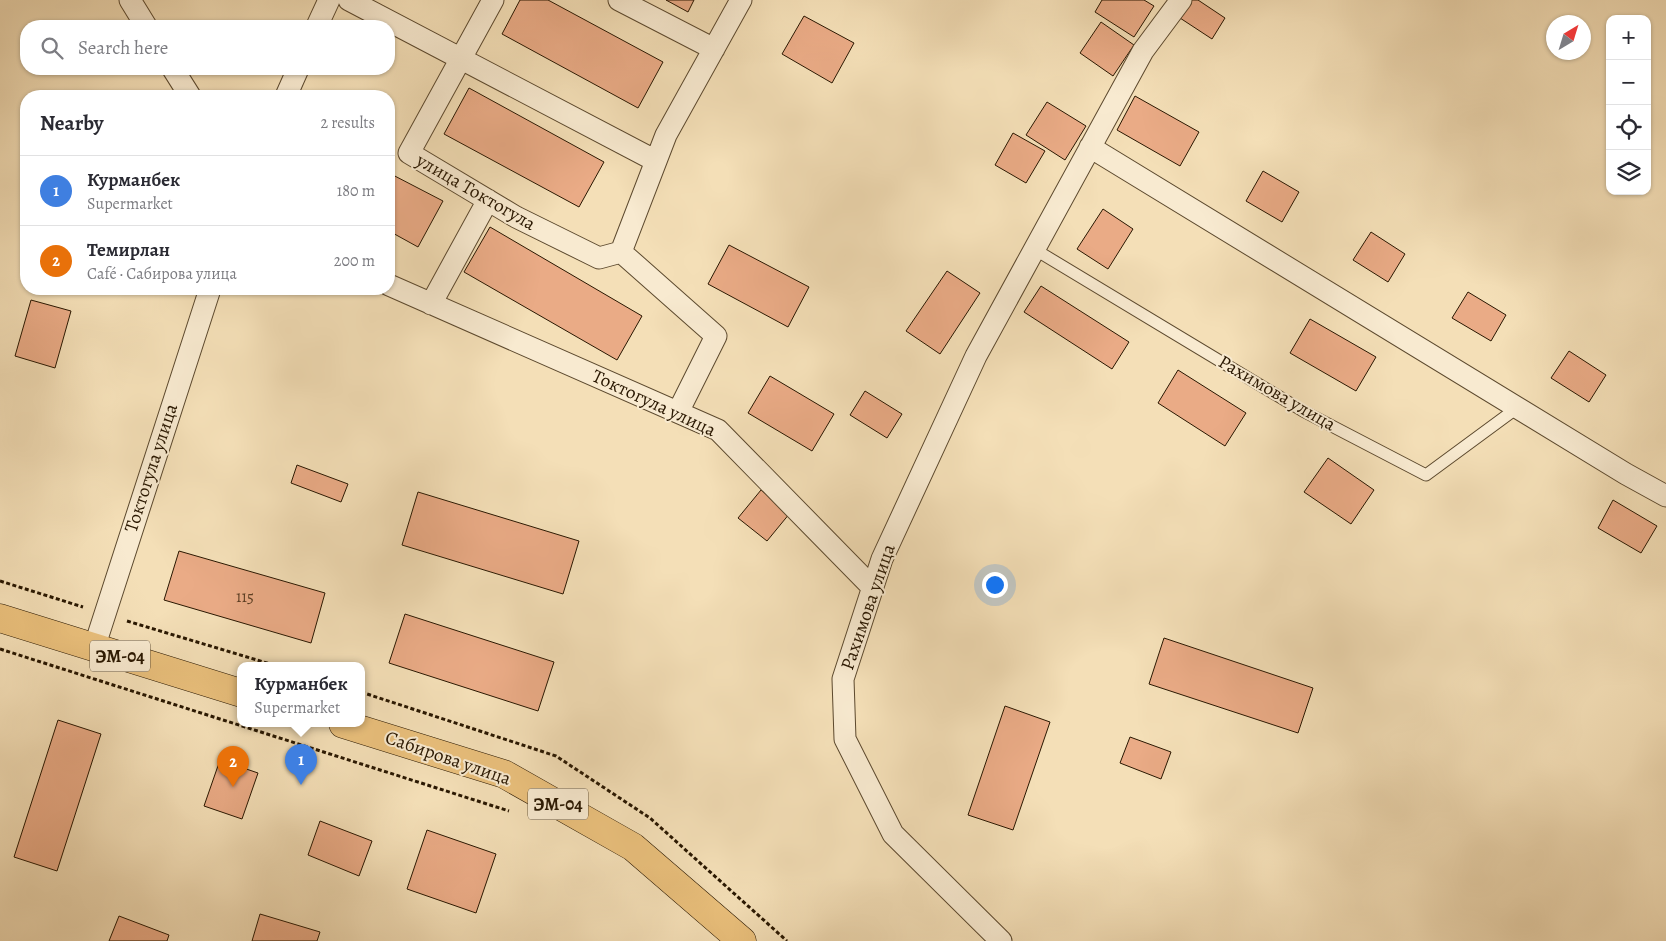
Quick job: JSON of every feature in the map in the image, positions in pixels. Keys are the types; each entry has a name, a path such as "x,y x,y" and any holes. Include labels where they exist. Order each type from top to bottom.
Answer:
{"highway":[{"name":"ЭМ-04","path":"0,618 237,692"},
{"name":"Сабирова улица","path":"353,727 504,774 633,847 742,941"}],"street":[{"path":"130,0 142,20"},
{"path":"320,20 329,0"},
{"path":"350,0 388,20"},
{"name":"улица Токтогула","path":"493,0 409,153 516,217 599,258 621,252"},
{"path":"619,0 714,49"},
{"path":"678,412 716,336 621,252 666,135 741,0"},
{"name":"Рахимова улица","path":"1001,941 893,834 845,740 843,679 882,559 976,356 1143,51 1181,0"},
{"path":"395,24 656,162"},
{"path":"177,75 186,90"},
{"path":"289,90 295,75"},
{"path":"1090,147 1626,474 1666,496"},
{"path":"431,304 488,200"},
{"name":"Токтогула улица","path":"395,288 718,430 873,588"},
{"name":"Токтогула улица","path":"94,648 208,295"}],"lane":[{"name":"Рахимова улица","path":"1034,249 1303,410 1426,475 1518,408"}],"path":[{"path":"0,581 264,662"},
{"path":"0,649 237,724"},
{"path":"245,727 509,811"}],"building":[{"path":"520,0 548,0 663,62 638,108 502,34"},
{"path":"666,0 694,0 688,12"},
{"path":"1102,0 1144,0 1154,6 1134,37 1095,12"},
{"path":"1191,0 1198,0 1225,18 1212,39 1180,18"},
{"path":"804,16 854,43 832,83 782,54"},
{"path":"1101,22 1134,45 1113,76 1080,53"},
{"path":"469,88 604,162 579,207 444,134"},
{"path":"1135,96 1199,132 1180,166 1117,130"},
{"path":"1047,102 1086,126 1065,160 1026,135"},
{"path":"1013,133 1045,151 1026,183 995,165"},
{"path":"1263,171 1299,192 1282,222 1246,201"},
{"path":"395,176 443,201 418,247 395,234"},
{"path":"1103,209 1133,229 1108,269 1077,249"},
{"path":"490,227 642,316 617,360 464,272"},
{"path":"1371,232 1405,254 1388,282 1353,260"},
{"path":"729,245 809,287 788,327 708,284"},
{"path":"947,271 980,293 940,354 906,331"},
{"path":"1041,286 1129,342 1112,369 1024,312"},
{"path":"1468,292 1506,315 1491,341 1452,318"},
{"path":"31,300 71,311 55,368 15,356"},
{"path":"1310,319 1376,357 1356,391 1290,353"},
{"path":"1569,351 1606,375 1589,402 1551,378"},
{"path":"1178,370 1246,413 1225,446 1158,403"},
{"path":"770,376 834,414 812,451 748,413"},
{"path":"865,391 902,414 887,438 850,415"},
{"path":"1328,458 1374,490 1351,524 1304,492"},
{"path":"297,465 348,484 341,502 291,483"},
{"path":"761,490 790,513 767,541 738,518"},
{"path":"418,492 579,541 563,594 402,545"},
{"path":"1613,500 1657,526 1641,553 1598,528"},
{"path":"179,551 325,593 311,643 164,600"},
{"path":"405,614 554,662 538,711 389,663"},
{"path":"1164,638 1313,688 1298,733 1149,684"},
{"path":"1005,706 1050,722 1013,830 968,815"},
{"path":"58,720 101,734 57,871 14,857"},
{"path":"1130,737 1171,752 1161,779 1120,763"},
{"path":"220,760 258,773 242,819 204,806"},
{"path":"320,821 372,841 359,876 308,855"},
{"path":"427,830 496,854 476,913 407,889"},
{"path":"260,914 320,932 317,941 252,941"},
{"path":"119,916 169,935 167,941 109,941"}],"place":[{"name":"Курманбек","path":"301,785"},
{"name":"Темирлан","path":"233,787"}]}
